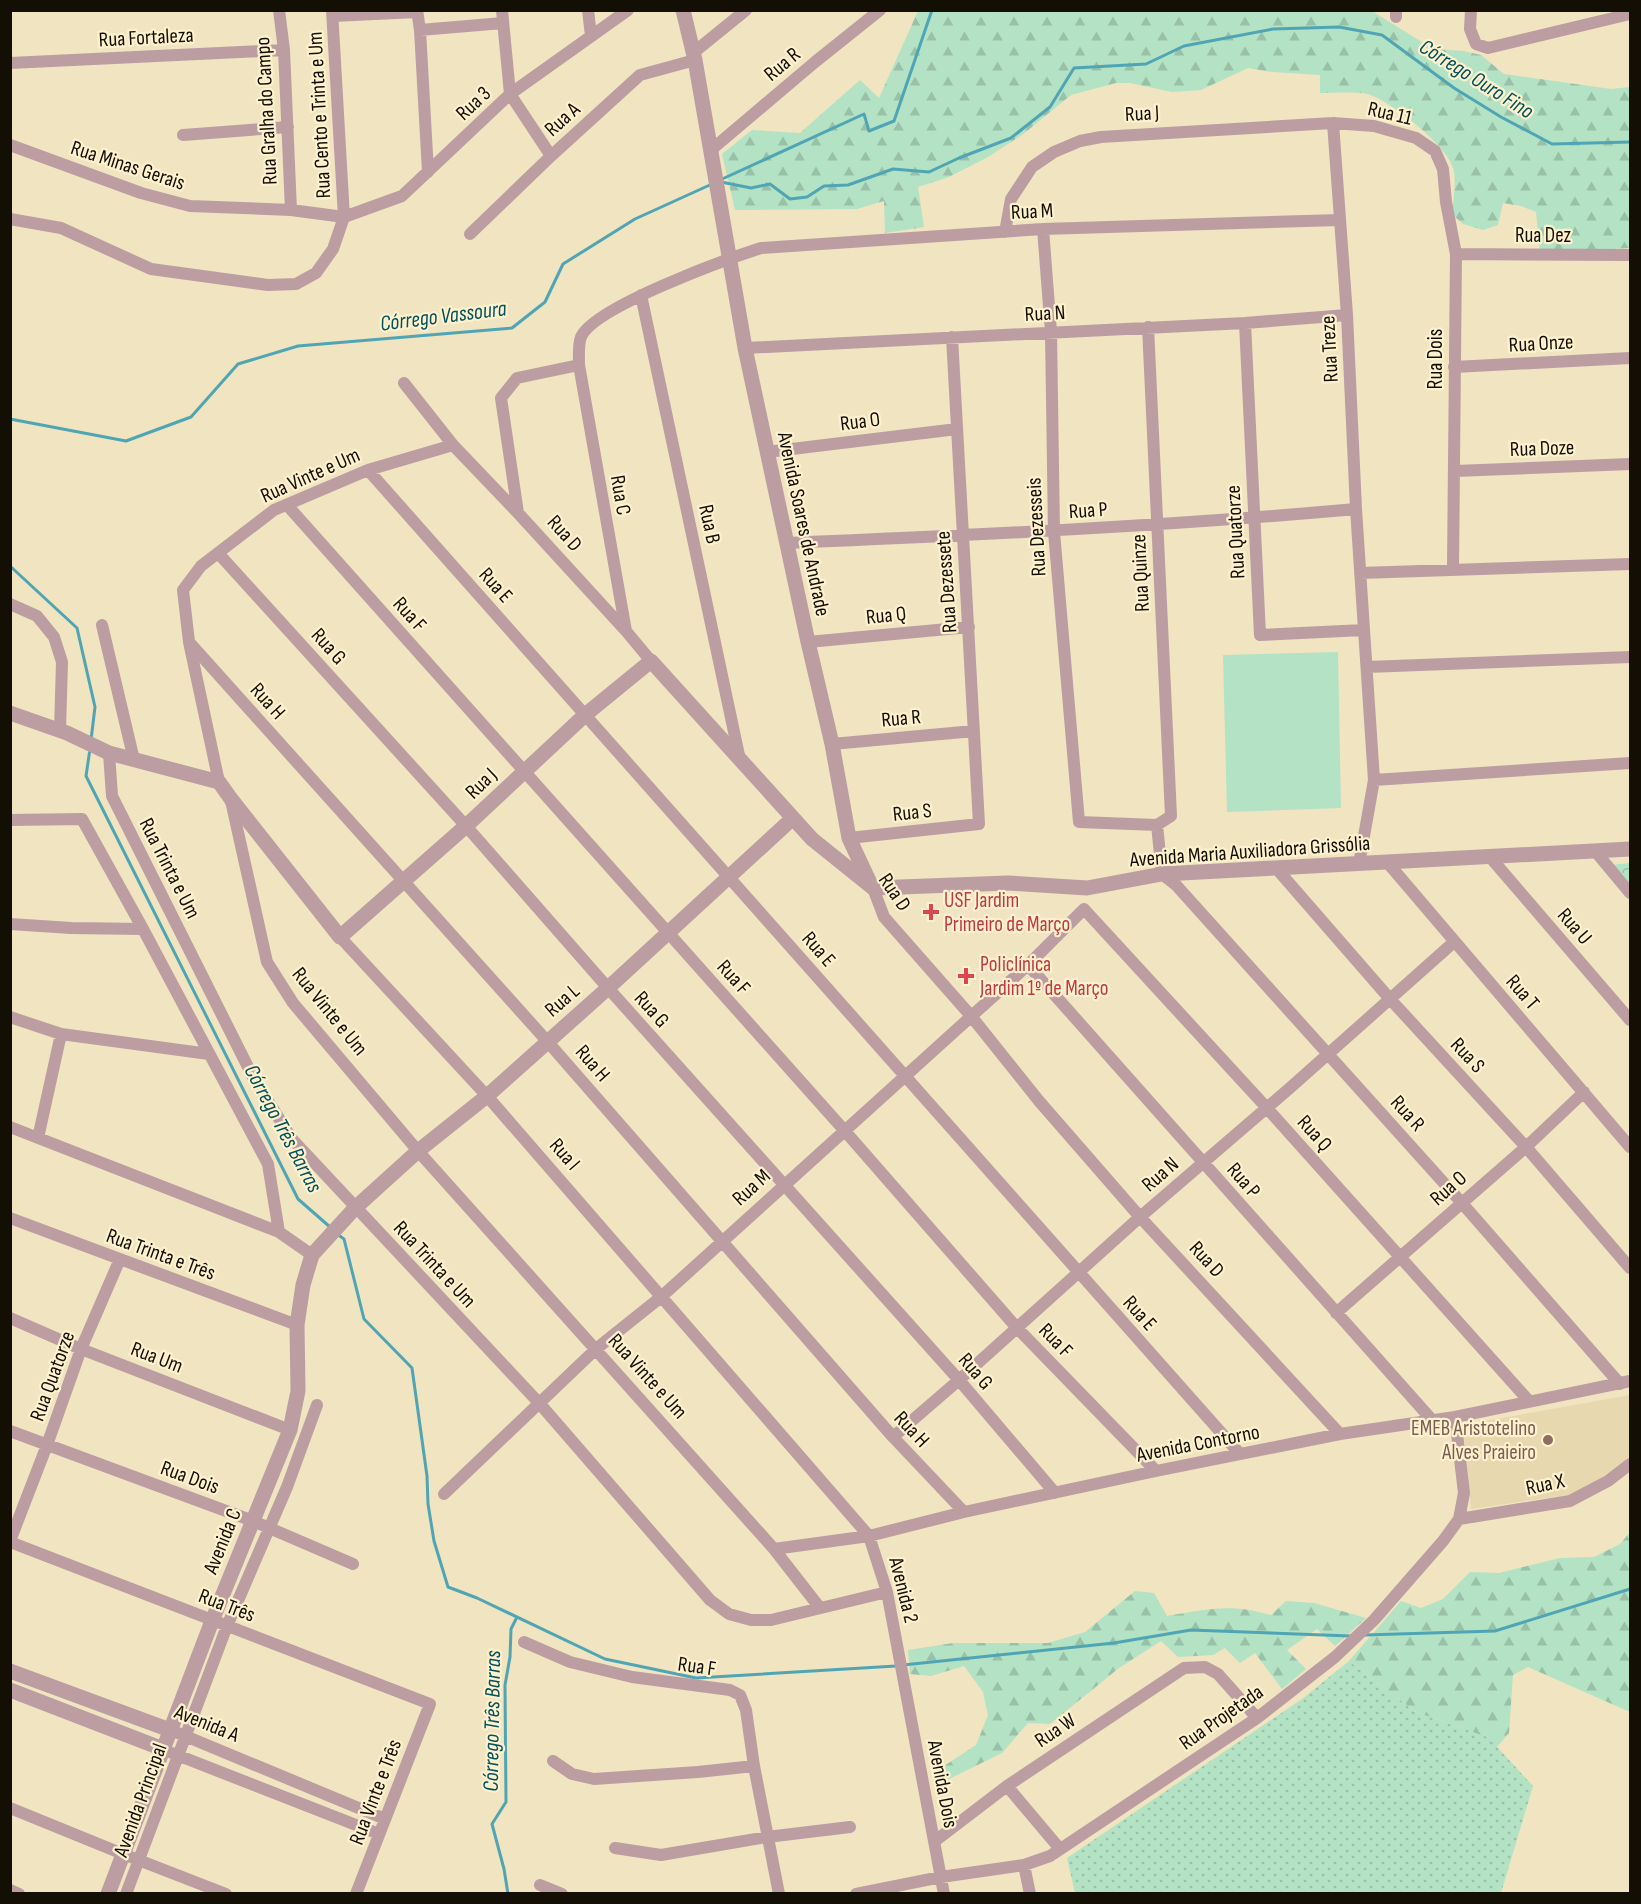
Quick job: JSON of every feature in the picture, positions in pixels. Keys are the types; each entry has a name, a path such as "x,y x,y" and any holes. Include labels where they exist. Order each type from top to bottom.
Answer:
{"street":[{"name":"Rua Gralha do Campo","path":"279,10 284,50 291,210"},
{"path":"588,10 591,36"},
{"name":"Rua 3","path":"344,217 402,196 510,94 628,10"},
{"name":"Avenida Soares de Andrade","path":"683,10 694,57 745,348 832,744 849,838 873,888"},
{"path":"694,57 746,10"},
{"name":"Rua R","path":"712,157 815,62 880,10"},
{"path":"1472,10 1470,29 1476,44 1488,48 1630,14"},
{"path":"333,13 417,11 428,172"},
{"name":"Rua Cento e Trinta e Um","path":"333,13 344,217"},
{"path":"420,30 503,17 510,94 551,156"},
{"name":"Rua Fortaleza","path":"10,63 284,50"},
{"name":"Rua A","path":"470,234 640,75 694,57"},
{"name":"Rua 11","path":"1333,123 1374,126 1416,138 1435,151"},
{"name":"Rua Treze","path":"1333,123 1347,315 1356,509 1374,780 1359,864"},
{"name":"Rua J","path":"1005,232 1011,199 1032,167 1054,152 1080,141 1101,137 1333,123"},
{"path":"183,135 288,127"},
{"name":"Rua Minas Gerais","path":"10,145 141,193 190,206 291,210 344,217"},
{"name":"Rua Dois","path":"1435,151 1443,169 1446,202 1456,254 1453,569"},
{"path":"10,219 61,228 151,269 268,285 296,284 316,273 333,249 344,217"},
{"name":"Rua M","path":"729,258 761,248 1044,229 1340,220"},
{"name":"Rua Dezesseis","path":"1044,229 1051,332 1054,532 1079,822 1157,825"},
{"name":"Rua Dez","path":"1456,254 1630,255"},
{"path":"518,513 501,398 517,378 579,365 581,337 595,322 641,295 729,258"},
{"name":"Rua B","path":"641,295 741,761"},
{"name":"Rua N","path":"745,348 1245,323 1347,315"},
{"name":"Rua Quatorze","path":"1245,323 1260,635 1364,630"},
{"name":"Rua Quinze","path":"1148,327 1171,816 1157,825"},
{"name":"Rua Dezessete","path":"952,337 979,824"},
{"name":"Rua Onze","path":"1454,367 1630,358"},
{"name":"Rua C","path":"579,365 626,631"},
{"name":"Rua D","path":"404,383 453,445 626,631 812,839 873,888 884,916 971,1016 1039,1101 1140,1217 1340,1434"},
{"name":"Rua O","path":"767,452 957,429"},
{"name":"Rua Vinte e Um","path":"453,445 368,470 273,510 201,566 183,590 189,642 219,782 231,799 267,962 293,1003 418,1150 774,1549 820,1608"},
{"name":"Rua Doze","path":"1455,471 1630,464"},
{"name":"Rua E","path":"368,470 1240,1454"},
{"name":"Rua F","path":"287,505 844,1130 1017,1328 1156,1471"},
{"name":"Rua P","path":"787,543 1054,532 1356,509"},
{"name":"Rua G","path":"218,553 466,826 959,1380 1055,1492"},
{"path":"1360,573 1630,564"},
{"path":"10,604 37,615 54,637 62,662 64,732"},
{"path":"102,625 134,760"},
{"name":"Rua Q","path":"808,642 969,627"},
{"name":"Rua H","path":"189,642 548,1041 893,1437 964,1512"},
{"path":"1367,667 1630,657"},
{"name":"Rua J","path":"340,936 466,826 585,715 651,661"},
{"path":"10,713 64,732 103,750 219,782"},
{"name":"Rua R","path":"832,744 974,731"},
{"name":"Rua Trinta e Um","path":"103,750 112,796 254,1079 292,1139 540,1404 710,1600 729,1614 751,1620 771,1620 887,1592"},
{"path":"1374,780 1630,763"},
{"name":"Rua I","path":"231,799 340,936 487,1096 869,1536"},
{"name":"Rua L","path":"355,1208 418,1150 487,1096 793,818"},
{"path":"10,820 82,819 268,1164 279,1232"},
{"name":"Rua S","path":"849,838 979,824"},
{"path":"1157,825 1162,874"},
{"name":"Avenida Maria Auxiliadora Grissólia","path":"873,888 1008,883 1087,888 1162,874 1630,849"},
{"path":"1595,851 1630,893"},
{"name":"Rua U","path":"1490,857 1630,1020"},
{"name":"Rua T","path":"1386,862 1630,1147"},
{"name":"Rua S","path":"1276,868 1389,999 1526,1147 1630,1268"},
{"name":"Rua R","path":"1162,874 1176,885 1625,1382"},
{"path":"1084,909 1087,888"},
{"name":"Rua M","path":"444,1494 596,1349 661,1297 721,1240 1029,964 1084,909"},
{"name":"Rua Q","path":"1084,909 1266,1107 1529,1401"},
{"path":"10,924 143,929"},
{"name":"Rua N","path":"893,1437 1454,942"},
{"name":"Rua P","path":"1029,964 1432,1420"},
{"path":"10,1017 61,1034 209,1054"},
{"path":"38,1138 61,1034"},
{"name":"Rua O","path":"1336,1313 1526,1147 1584,1092"},
{"path":"10,1127 279,1232 312,1255"},
{"name":"Avenida C","path":"108,1893 212,1621 290,1430 298,1390 297,1325 303,1285 312,1255 355,1208"},
{"name":"Rua Trinta e Três","path":"10,1218 297,1325"},
{"name":"Rua Quatorze","path":"10,1541 81,1349 120,1259"},
{"name":"Rua Um","path":"10,1318 81,1349 290,1430"},
{"name":"Avenida Contorno","path":"774,1549 869,1536 964,1512 1156,1471 1340,1434 1455,1417 1625,1382"},
{"name":"Avenida Principal","path":"126,1893 227,1626 287,1486 317,1405"},
{"name":"Rua Projetada","path":"856,1893 941,1876 1024,1865 1050,1856 1257,1718 1346,1647 1374,1620 1443,1541 1459,1519 1464,1493 1455,1417"},
{"name":"Rua Dois","path":"10,1431 253,1521 353,1564"},
{"name":"Rua X","path":"1459,1519 1570,1501 1608,1481 1630,1464"},
{"name":"Avenida 2","path":"869,1536 887,1592 903,1682"},
{"name":"Rua Três","path":"10,1541 430,1704"},
{"name":"Rua F","path":"524,1642 570,1662 632,1677 730,1690 740,1695 746,1710 754,1766 779,1893"},
{"name":"Rua W","path":"935,1841 1007,1786 1184,1668 1205,1667 1218,1674 1257,1718"},
{"name":"Avenida A","path":"10,1671 170,1730 385,1819"},
{"name":"Avenida Dois","path":"903,1682 944,1893"},
{"name":"Avenida A","path":"10,1690 379,1834"},
{"name":"Rua Vinte e Três","path":"356,1893 430,1704"},
{"path":"553,1761 572,1774 594,1779 754,1766"},
{"path":"1007,1786 1060,1849"},
{"path":"10,1808 226,1893"},
{"path":"615,1848 661,1855 767,1837 850,1827"},
{"path":"1024,1865 1030,1893"},
{"path":"540,1885 562,1893"},
{"path":"10,1890 19,1893"}],"shaded area":[{"name":"EMEB Aristotelino Alves Praieiro","path":"1630,1395 1630,1456 1599,1480 1575,1494 1471,1509 1463,1425"}],"green space":[{"path":"918,11 1372,11 1433,49 1464,51 1481,55 1504,74 1611,89 1630,87 1630,248 1540,253 1536,212 1521,206 1503,203 1498,225 1483,230 1463,224 1452,214 1455,178 1448,158 1430,137 1405,116 1371,95 1320,93 1320,75 1248,68 1201,90 1172,92 1130,83 1116,83 1071,95 1022,135 988,157 949,177 918,187 924,227 885,233 884,201 857,209 735,210 722,154 752,130 800,133 860,80 879,98"},
{"path":"1338,652 1341,808 1227,812 1223,655"},
{"path":"1630,863 1630,887 1611,865"},
{"path":"1630,1532 1630,1712 1528,1667 1513,1675 1509,1733 1497,1747 1487,1737 1416,1712 1349,1661 1401,1601 1421,1608 1443,1599 1470,1572 1499,1573 1560,1558 1594,1557 1620,1544"},
{"path":"1135,1591 1154,1593 1167,1616 1207,1609 1231,1608 1271,1615 1286,1601 1314,1603 1366,1618 1335,1646 1317,1629 1287,1650 1306,1669 1282,1689 1255,1653 1240,1663 1225,1648 1213,1655 1178,1657 1161,1641 1119,1668 1050,1724 1028,1723 1002,1753 945,1781 938,1770 976,1745 988,1715 983,1692 964,1666 931,1676 910,1674 908,1650 953,1643 1048,1643 1085,1632"},
{"path":"1349,1661 1416,1712 1488,1737 1533,1786 1501,1893 1075,1893 1067,1858 1302,1699"}],"waterway":[{"name":"Córrego Vassoura","path":"720,180 864,114 869,131 894,121 932,10"},
{"name":"Córrego Ouro Fino","path":"721,182 751,188 770,184 790,199 807,197 824,186 848,185 893,169 929,172 1011,138 1050,107 1074,68 1146,64 1184,46 1273,29 1339,27 1382,35 1454,88 1501,117 1552,144 1630,142"},
{"name":"Córrego Vassoura","path":"10,419 126,441 191,417 238,364 298,346 512,328 545,302 563,264 635,219 712,184"},
{"name":"Córrego Três Barras","path":"10,566 77,628 95,707 91,740"},
{"name":"Córrego Três Barras","path":"90,749 86,776 298,1199 330,1227"},
{"name":"Córrego Três Barras","path":"337,1234 344,1239 364,1319 412,1368 434,1541 448,1587 477,1598 605,1659 696,1678 896,1666"},
{"path":"1365,1635 1495,1631 1630,1589"},
{"name":"Córrego Três Barras","path":"508,1894 492,1824 506,1802 505,1685 510,1657 511,1629 517,1617"},
{"path":"903,1665 1114,1643 1191,1630 1350,1636"}],"place":[{"name":"USF Jardim Primeiro de Março","path":"931,912"},
{"name":"Policlínica Jardim 1º de Março","path":"966,976"},
{"name":"EMEB Aristotelino Alves Praieiro","path":"1548,1440"}]}
